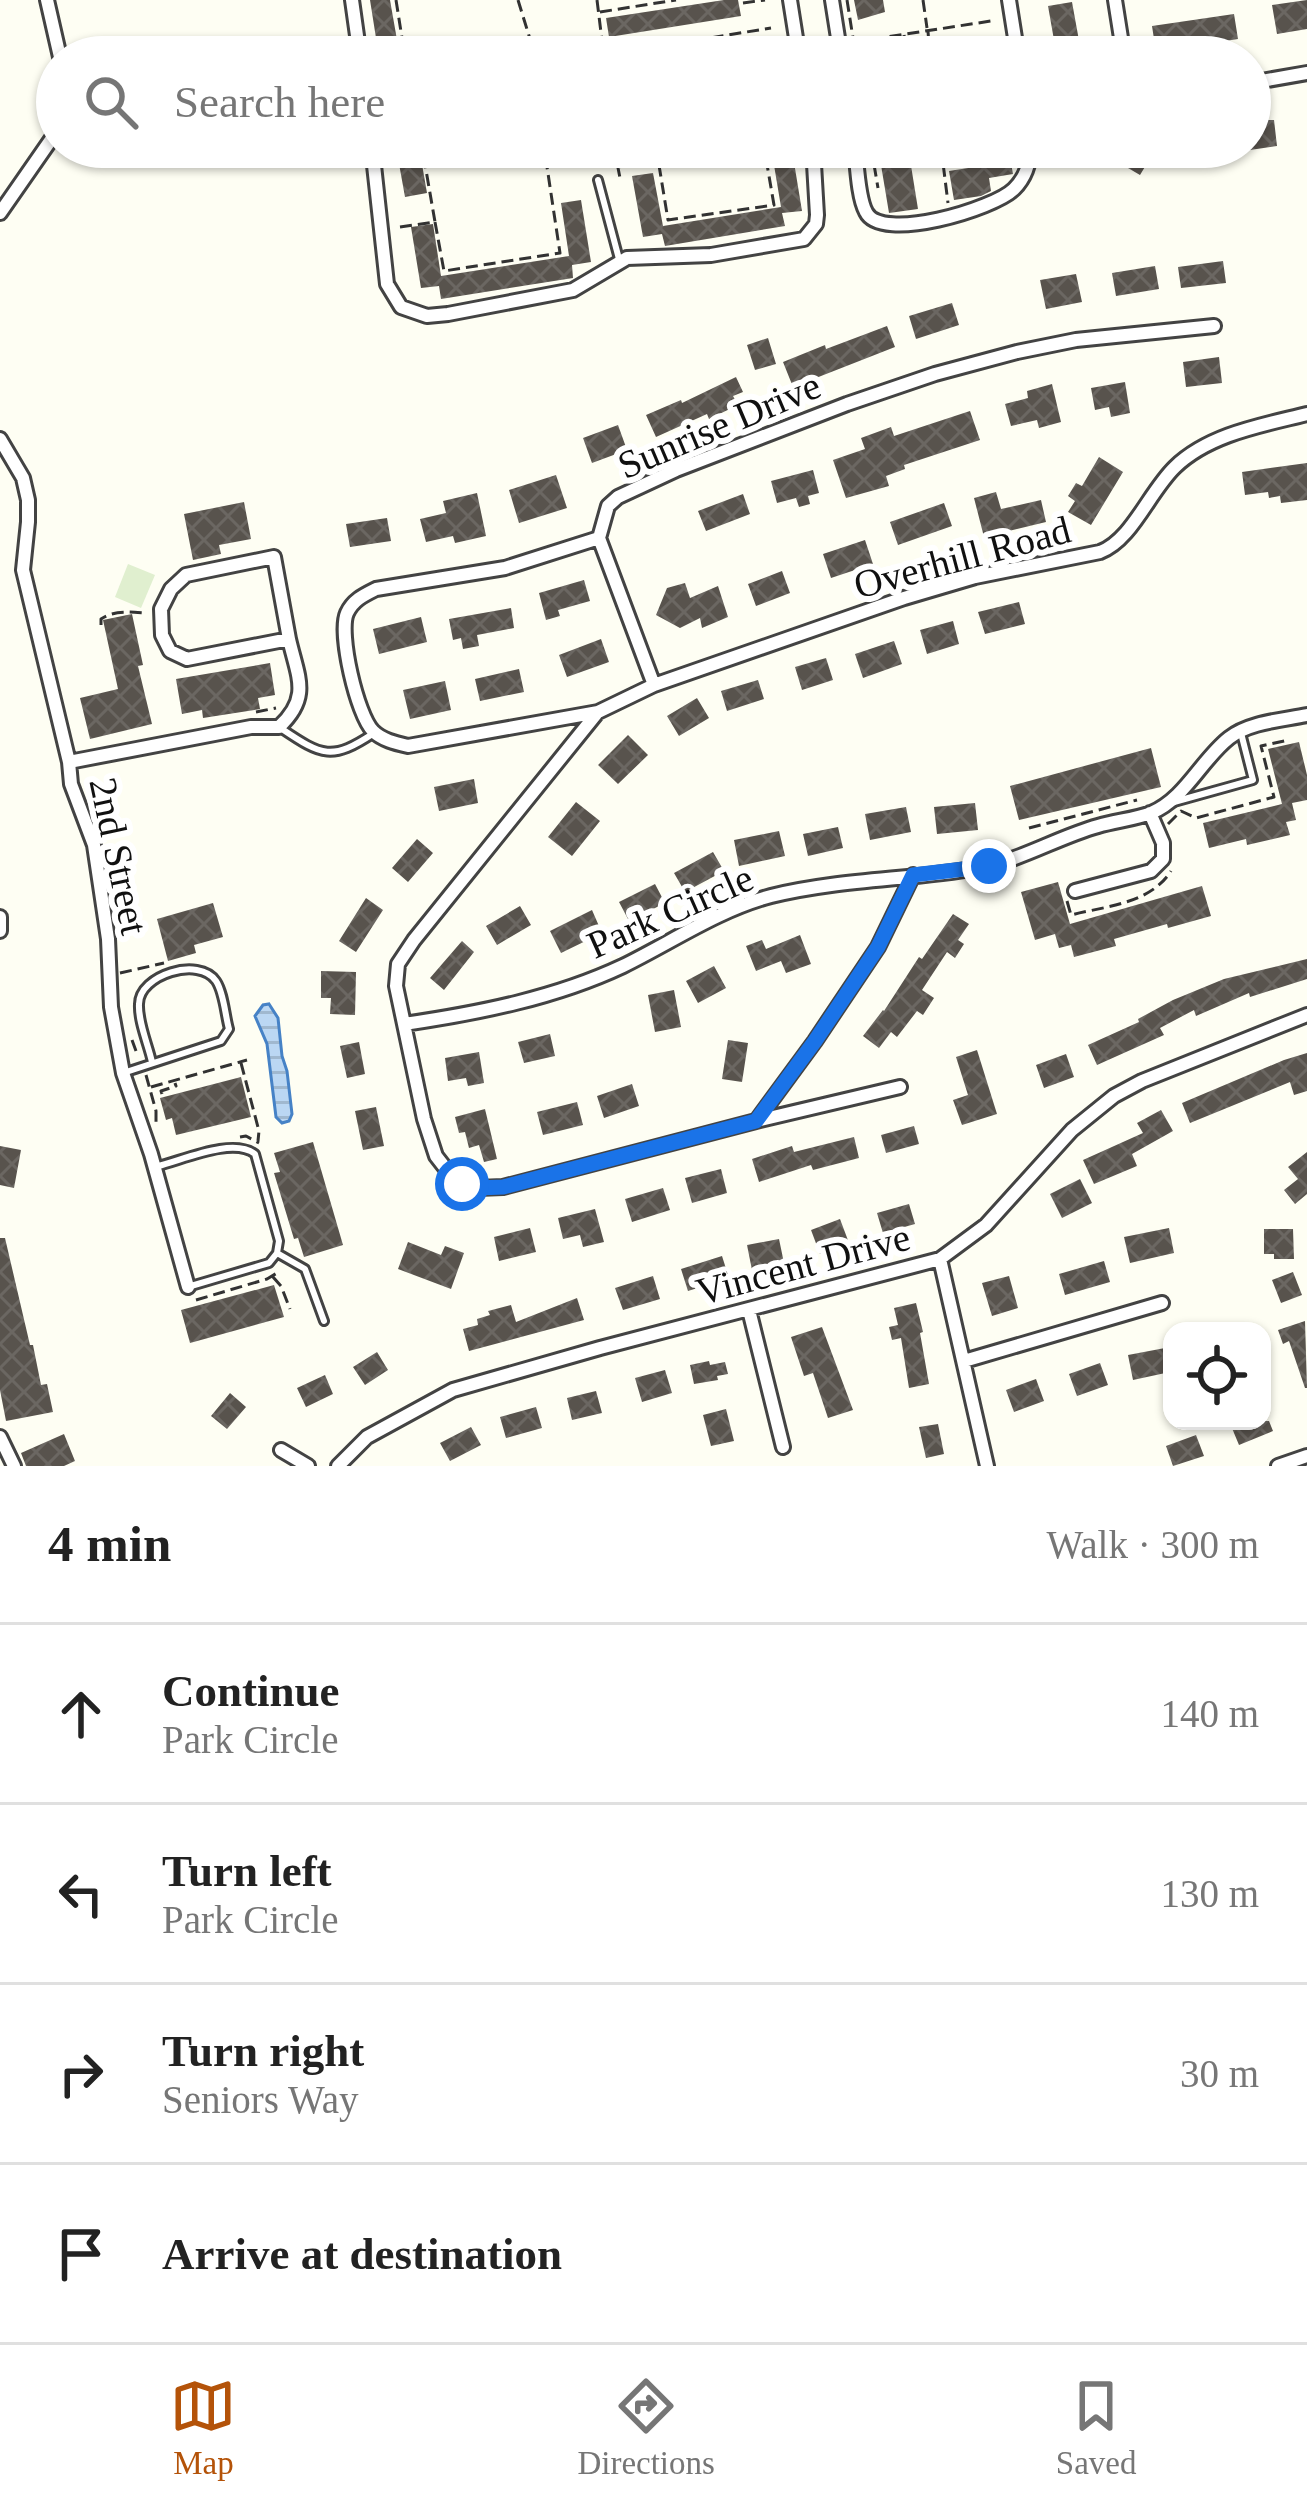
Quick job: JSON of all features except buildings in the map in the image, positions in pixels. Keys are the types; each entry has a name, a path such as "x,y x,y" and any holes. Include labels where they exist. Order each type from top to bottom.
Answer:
{"street":[{"path":"47,0 55,36"},
{"path":"352,0 357,36"},
{"path":"790,0 796,36"},
{"path":"832,0 838,36"},
{"path":"1010,0 1015,36"},
{"path":"1114,0 1120,36"},
{"path":"1271,80 1307,74"},
{"path":"0,213 36,161"},
{"path":"374,168 387,284 401,307 428,316 573,290 627,258 711,255 804,239 817,215 815,168"},
{"path":"858,168 866,213 888,226 932,221 999,200 1018,185 1025,168"},
{"name":"Sunrise Drive","path":"374,733 362,715 346,643 345,616 358,598 376,590 505,568 599,538 608,506 618,496 847,404 935,374 1076,340 1214,326"},
{"name":"Overhill Road","path":"598,712 654,685 922,593 1110,548 1176,466 1201,448 1307,414"},
{"name":"2nd Street","path":"0,439 23,478 28,500 23,570 71,784 94,844 108,939 111,1007 123,1073 192,1293"},
{"path":"599,538 654,685"},
{"path":"69,762 229,730 279,727 297,707 301,697 274,557 185,575 161,609 162,635 170,652 188,659 289,639"},
{"path":"374,733 408,746 598,712"},
{"path":"598,712 400,959 395,979 424,1120 436,1156 450,1174 478,1188 503,1187 900,1088"},
{"path":"1170,803 1229,738 1240,731 1307,715"},
{"name":"Park Circle","path":"404,1024 500,1006 584,982 768,897 853,881 989,866 1170,803"},
{"path":"1069,890 1151,871 1163,859 1163,843 1150,813"},
{"path":"756,1121 878,947 913,875"},
{"path":"0,917 0,931"},
{"name":"Vincent Drive","path":"338,1466 367,1437 453,1390 940,1258 986,1225 1072,1130 1114,1096 1307,1016"},
{"path":"940,1258 987,1466"},
{"path":"964,1360 1162,1303"},
{"path":"748,1310 782,1448"},
{"path":"0,1437 14,1466"},
{"path":"281,1450 308,1466"},
{"path":"1278,1466 1307,1456"}],"lane":[{"path":"598,180 620,262"},
{"path":"279,727 311,749 338,753 374,733"},
{"path":"1170,803 1253,780 1240,731"},
{"path":"123,1073 220,1041 229,1029 218,983 207,973 189,969 150,982 142,992 138,1005 152,1062"},
{"path":"154,1167 229,1147 255,1154 279,1241 277,1253 269,1263 192,1293"},
{"path":"277,1253 305,1269 324,1321"}],"path":[{"path":"396,0 402,36"},
{"path":"520,0 529,36"},
{"path":"597,0 603,36"},
{"path":"600,12 676,0"},
{"path":"742,3 765,0"},
{"path":"847,0 853,36"},
{"path":"923,0 928,36"},
{"path":"898,36 991,21"},
{"path":"952,27 954,36"},
{"path":"724,36 771,28"},
{"path":"426,168 444,271 560,253 547,168"},
{"path":"618,168 620,178"},
{"path":"659,168 668,220 774,205 768,168"},
{"path":"875,168 878,188"},
{"path":"944,168 949,203"},
{"path":"400,227 435,222"},
{"path":"101,625 106,615 151,614 152,607"},
{"path":"253,713 283,705"},
{"path":"1168,830 1180,812 1196,818 1274,797 1261,746 1289,740"},
{"path":"1069,890 1071,915 1143,897 1165,881 1175,860"},
{"path":"118,973 165,963"},
{"path":"150,1087 244,1060 257,1142"},
{"path":"216,1068 219,1078"},
{"path":"162,1094 176,1087 174,1080"},
{"path":"246,1136 256,1120"},
{"path":"192,1293 274,1274 290,1310"}],"green space":[{"path":"128,564 155,575 141,608 115,597"}],"water":[{"path":"269,1004 278,1018 292,1114 282,1123 276,1117 267,1044 255,1016"}],"route":[{"path":"462,1184 503,1187 756,1121 878,947 913,875 989,866"}]}
